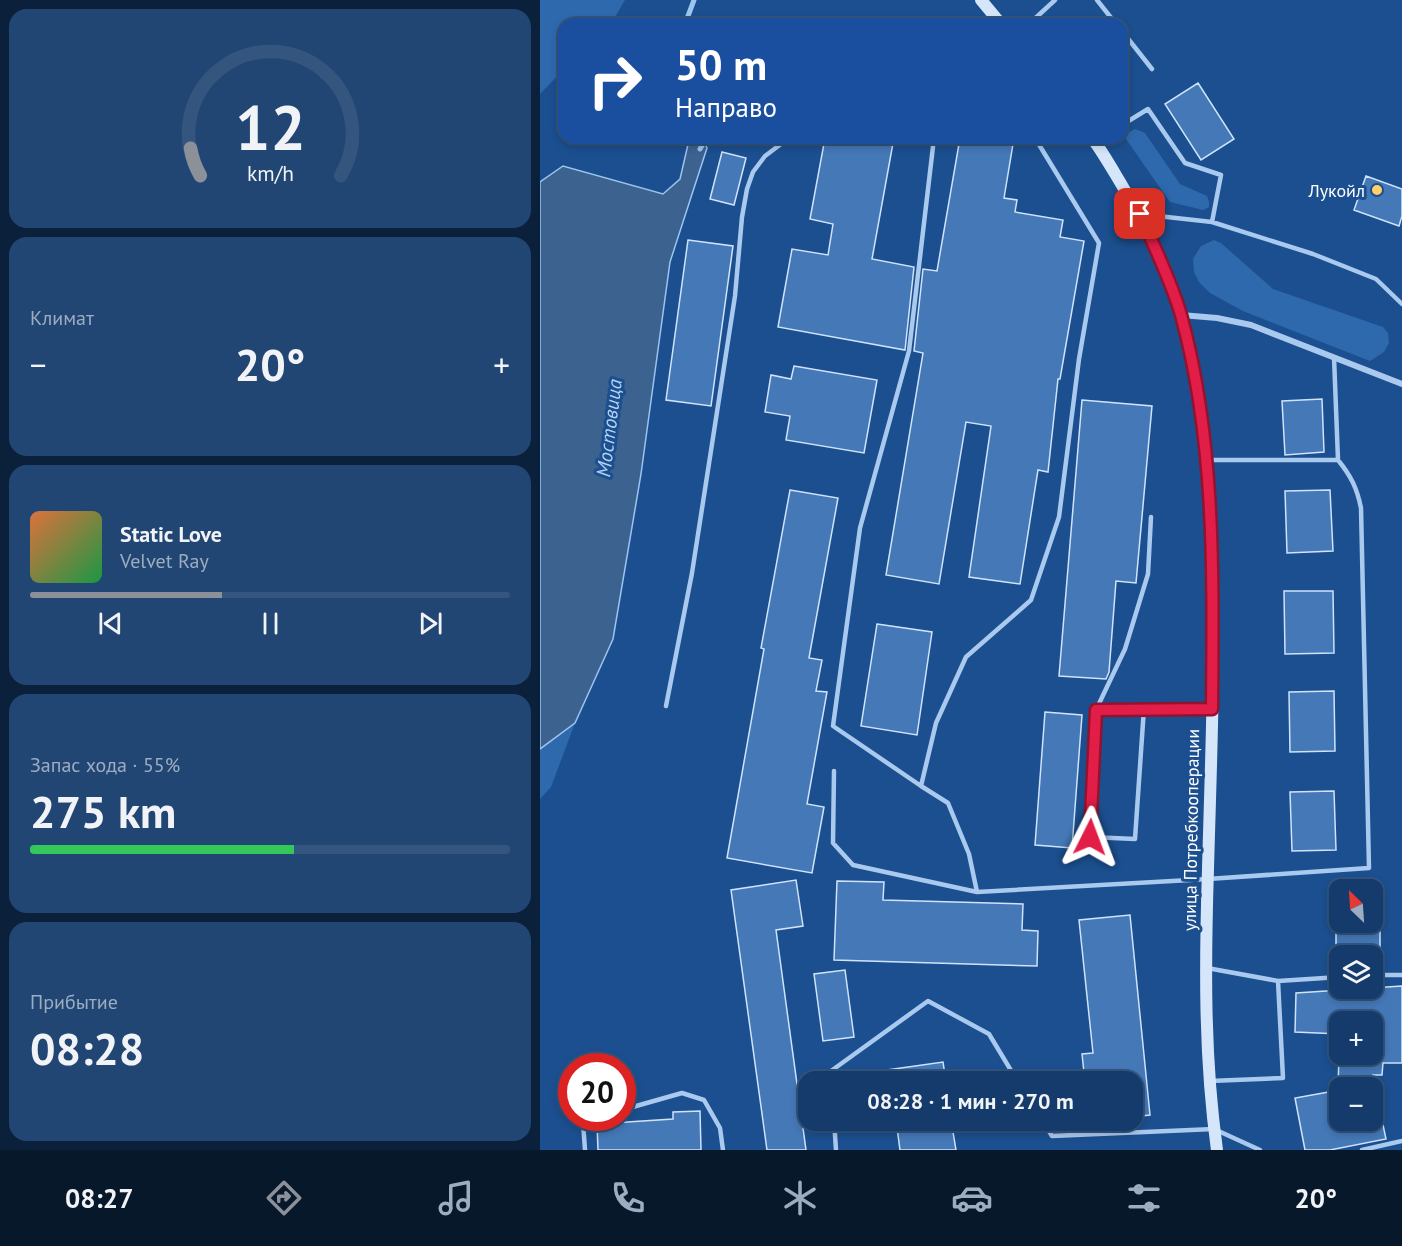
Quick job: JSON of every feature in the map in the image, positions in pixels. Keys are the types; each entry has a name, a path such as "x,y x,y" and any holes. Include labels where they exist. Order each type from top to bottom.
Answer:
{"main road":[{"path":"981,0 996,18"},
{"name":"улица Потребкооперации","path":"1099,144 1140,214 1163,267 1180,315 1195,382 1206,460 1213,604 1207,1043 1217,1150"}],"street":[{"path":"1180,315 1217,318 1251,325 1402,384"}],"lane":[{"path":"1036,18 1055,0"},
{"path":"1097,0 1111,18"},
{"path":"1128,39 1152,69"},
{"path":"1128,121 1148,109 1185,163 1221,175 1212,222"},
{"path":"666,706 692,573 735,296 742,217 747,189 753,172 765,156 781,144"},
{"path":"933,144 909,351 860,528 833,726 948,803 969,854 977,892"},
{"path":"921,786 936,723 966,657 1031,600 1059,517 1080,359 1100,243 1039,144"},
{"path":"1140,214 1212,222 1313,254 1376,279 1402,304"},
{"path":"834,771 833,843 853,865 977,892 1369,868 1360,508 1357,487 1338,460 1334,357"},
{"path":"1206,460 1338,460"},
{"path":"1144,708 1135,839 1090,837 1096,710 1125,649 1148,574 1151,517"},
{"path":"1096,710 1212,709"},
{"path":"1207,968 1278,981 1329,978"},
{"path":"1383,975 1402,975"},
{"path":"1210,1081 1283,1078 1278,981"},
{"path":"831,1071 928,1001 989,1034 1011,1071"},
{"path":"636,1106 682,1093 704,1100 720,1128 723,1150"},
{"path":"1049,1131 1052,1136 1214,1129 1260,1150"},
{"path":"584,1131 585,1150"},
{"path":"835,1131 836,1150"},
{"path":"1362,1150 1402,1141"}],"shaded area":[{"path":"540,0 625,0 614,18 558,18 558,75 540,94"},
{"path":"1135,129 1145,133 1180,184 1207,196 1209,207 1203,210 1170,202 1128,142 1128,133"},
{"path":"1214,240 1221,243 1273,289 1383,327 1388,333 1389,343 1384,352 1370,361 1243,311 1210,293 1199,282 1194,272 1193,259 1201,246"},
{"path":"575,723 551,787 540,799 540,749"}],"water":[{"path":"688,144 705,144 707,148 670,262 641,474 613,639 575,723 540,749 540,182 563,166 663,194 680,179"}],"building":[{"path":"1198,83 1234,139 1201,160 1165,104"},
{"path":"824,144 893,144 872,259 914,267 905,350 778,327 792,249 828,255 833,224 810,219"},
{"path":"959,144 1013,144 1004,198 1017,200 1015,212 1063,220 1060,237 1084,241 1060,379 1058,379 1048,472 1038,470 1020,584 969,577 991,426 966,422 939,584 886,575 923,353 914,351 923,269 937,271"},
{"path":"722,152 746,158 734,205 710,199"},
{"path":"1366,176 1402,189 1402,216 1399,226 1354,210"},
{"path":"688,240 733,246 711,406 666,400"},
{"path":"794,366 877,380 864,453 786,440 790,416 765,412 771,375 791,379"},
{"path":"1322,399 1324,452 1285,455 1282,401"},
{"path":"1082,400 1152,406 1136,583 1116,581 1109,672 1106,679 1059,676"},
{"path":"790,490 838,498 809,658 822,660 816,691 827,692 807,804 824,807 812,873 727,858 764,649 761,648"},
{"path":"1330,490 1333,551 1287,553 1285,491"},
{"path":"1284,591 1333,591 1334,653 1285,654"},
{"path":"877,624 932,632 917,735 861,726"},
{"path":"1334,691 1335,751 1290,752 1289,692"},
{"path":"1045,712 1082,715 1072,848 1035,845"},
{"path":"1334,791 1336,850 1292,851 1290,792"},
{"path":"796,880 803,926 776,930 798,1091 798,1131 803,1131 806,1150 767,1150 731,890"},
{"path":"837,881 884,882 883,900 1023,904 1022,930 1038,931 1037,966 834,960"},
{"path":"1130,915 1150,1115 1143,1116 1143,1071 1084,1071 1082,1054 1093,1053 1079,920"},
{"path":"1336,933 1380,933 1380,945 1336,945"},
{"path":"845,970 854,1037 823,1041 814,974"},
{"path":"1402,986 1402,1063 1383,1063 1383,1011 1329,1011 1329,1034 1295,1032 1296,993 1329,991 1329,999 1383,999 1383,987"},
{"path":"943,1062 944,1071 880,1071"},
{"path":"1339,1065 1383,1065 1382,1075 1338,1077"},
{"path":"1329,1092 1329,1131 1383,1131 1383,1125 1386,1139 1330,1150 1305,1150 1295,1098"},
{"path":"700,1111 701,1150 598,1150 597,1131 636,1131 636,1121 673,1119 673,1112"},
{"path":"897,1131 953,1131 956,1150 900,1150"}],"waterway":[{"name":"Мостовица","path":"687,18 694,0"},
{"name":"Мостовица","path":"700,149 703,144"}],"place":[{"name":"Лукойл","path":"1377,190"}],"route":[{"path":"1090,837 1096,710 1212,709 1212,550 1204,438 1195,382 1180,315 1163,267 1140,214"}]}
